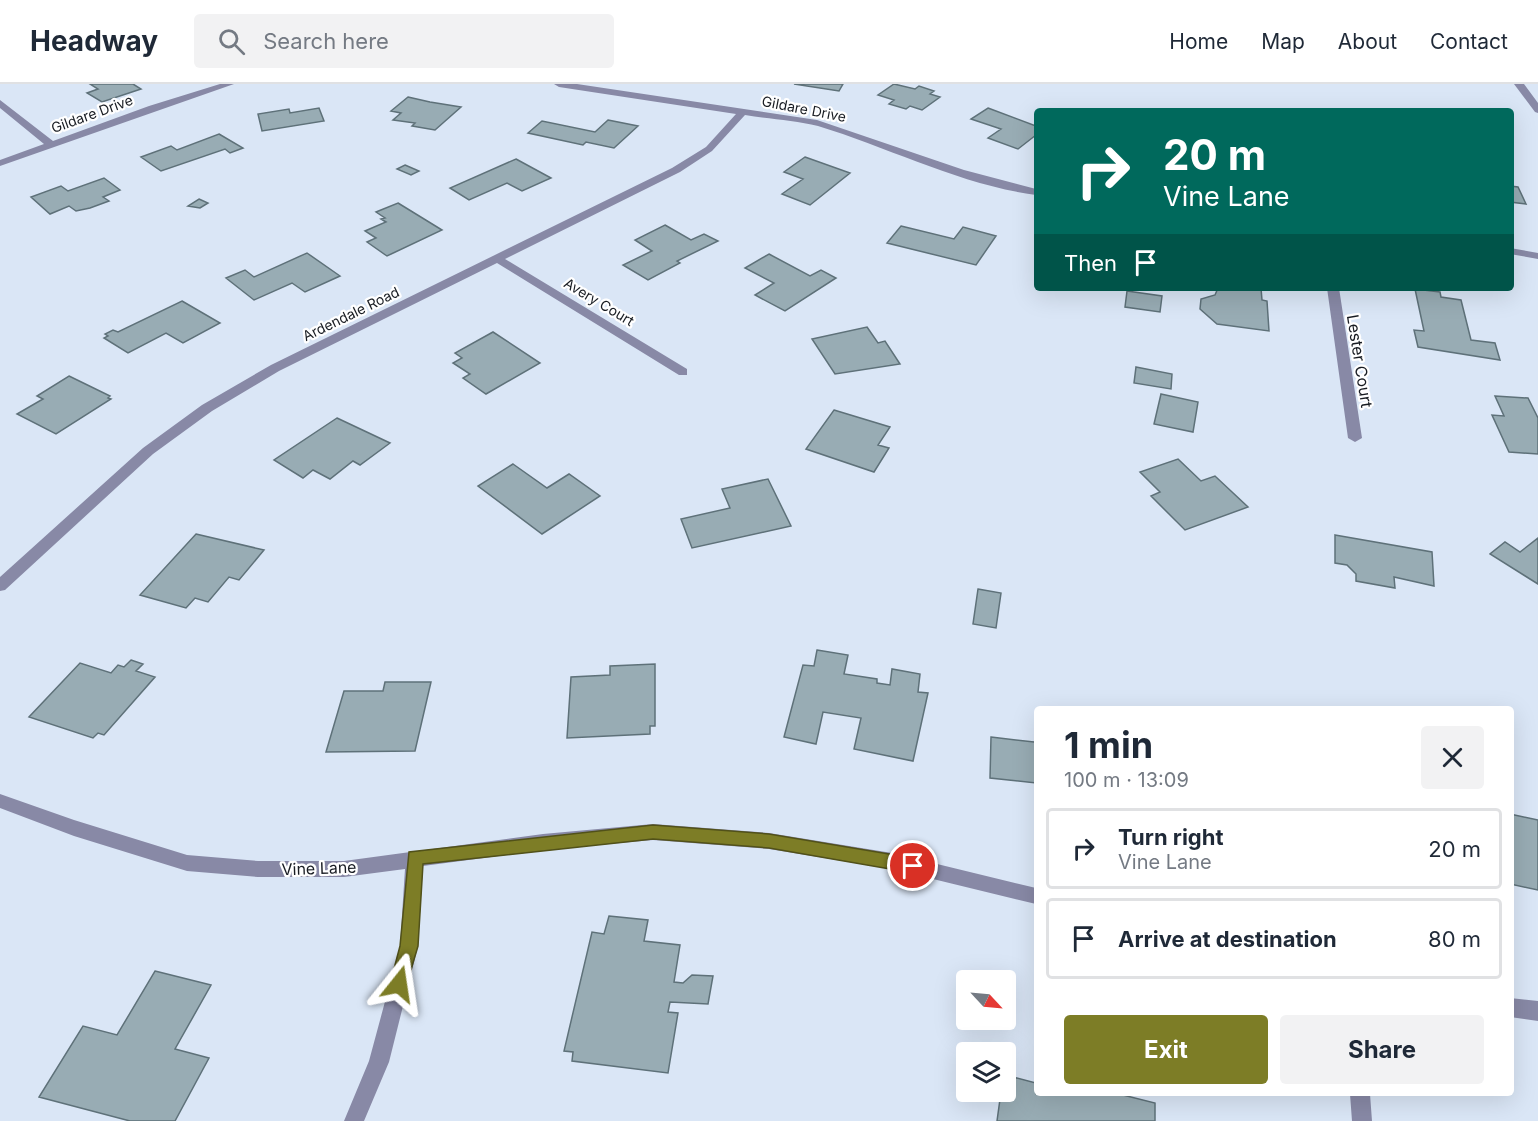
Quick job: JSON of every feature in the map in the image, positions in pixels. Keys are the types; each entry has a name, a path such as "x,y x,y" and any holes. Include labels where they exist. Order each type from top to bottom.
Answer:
{"street":[{"name":"Gildare Drive","path":"0,163 152,108 230,84"},
{"name":"Gildare Drive","path":"560,84 816,123 971,176 1034,192"},
{"path":"1519,84 1538,110"},
{"path":"0,103 51,144"},
{"name":"Ardendale Road","path":"0,586 148,451 207,408 275,368 676,170 709,149 743,112"},
{"path":"1514,252 1538,256"},
{"name":"Avery Court","path":"498,259 684,372"},
{"name":"Lester Court","path":"1333,291 1355,438"},
{"name":"Vine Lane","path":"0,801 74,828 187,863 258,869 344,869 415,858 653,832 769,841 892,861 1034,896"},
{"path":"354,1121 379,1062 409,946 415,858"},
{"path":"1514,1008 1538,1011"},
{"path":"1360,1096 1362,1121"}],"building":[{"path":"90,84 133,84 141,89 102,102 87,93 98,89"},
{"path":"794,84 843,84 839,91"},
{"path":"894,84 915,89 919,86 934,91 930,94 940,97 922,110 910,106 906,109 889,104 894,100 878,95"},
{"path":"408,97 461,107 435,130 412,126 415,123 393,120 401,113 391,111"},
{"path":"319,108 324,121 262,131 258,114 289,109 290,113"},
{"path":"988,108 1034,125 1034,137 1018,149 988,138 1001,129 971,119"},
{"path":"608,120 638,126 614,148 586,142 583,145 528,133 542,121 595,132"},
{"path":"219,134 243,148 230,153 225,149 161,171 141,157 171,146 177,150"},
{"path":"805,157 850,173 810,205 782,194 803,179 784,172"},
{"path":"516,159 551,178 522,191 507,183 469,200 450,188"},
{"path":"405,165 419,171 411,175 397,169"},
{"path":"104,178 120,190 103,197 109,201 90,208 76,211 69,206 50,214 31,197 61,186 68,191"},
{"path":"1514,186 1518,187 1526,204 1514,202"},
{"path":"199,199 208,203 200,208 188,206"},
{"path":"398,203 442,230 387,256 367,242 376,238 365,231 386,222 381,219 385,218 376,212"},
{"path":"665,225 691,240 704,234 718,241 677,261 680,263 648,280 623,265 652,251 635,240"},
{"path":"901,226 954,239 963,227 996,236 976,265 887,243"},
{"path":"307,253 340,276 305,292 292,283 254,300 226,278 245,270 254,277"},
{"path":"769,254 810,276 821,270 836,278 785,311 755,295 774,283 745,268"},
{"path":"1127,291 1162,296 1160,312 1125,307"},
{"path":"1217,291 1261,291 1262,300 1267,301 1269,331 1217,324 1200,309 1201,299 1215,295"},
{"path":"1415,291 1440,292 1441,297 1461,300 1471,340 1495,343 1500,360 1418,347 1414,330 1424,331"},
{"path":"182,301 220,323 183,343 166,333 128,353 104,338 108,336 105,334 113,330 118,332"},
{"path":"867,327 878,343 885,341 900,364 835,374 812,339"},
{"path":"493,332 540,363 486,394 463,378 470,374 453,363 462,358 455,353"},
{"path":"1136,367 1172,374 1171,389 1134,383"},
{"path":"69,376 110,396 108,398 111,399 56,434 17,414 43,399 37,396"},
{"path":"1161,394 1198,402 1193,432 1154,424"},
{"path":"1495,396 1528,398 1538,418 1538,454 1509,452 1492,415 1504,416"},
{"path":"834,410 890,427 878,445 889,448 874,472 806,449"},
{"path":"337,418 390,443 360,465 353,461 330,479 313,470 303,478 274,460"},
{"path":"1178,459 1201,481 1215,476 1248,507 1185,530 1151,496 1160,492 1140,472"},
{"path":"513,464 547,488 569,474 600,496 542,534 478,486"},
{"path":"768,479 791,526 692,548 681,519 730,508 722,489"},
{"path":"196,534 264,550 239,580 229,577 208,602 195,598 186,608 140,595"},
{"path":"1335,535 1432,552 1434,586 1394,577 1395,588 1356,581 1356,574 1347,565 1335,563"},
{"path":"1538,538 1538,584 1490,554 1505,542 1520,552"},
{"path":"978,589 1001,593 996,628 973,624"},
{"path":"817,650 848,655 844,674 877,679 877,683 890,685 892,669 920,674 918,692 928,693 913,761 854,749 861,718 823,712 816,744 784,737 803,665 814,666"},
{"path":"131,660 143,664 136,671 155,677 104,735 98,733 93,738 29,717 80,663 111,673 118,665 124,667"},
{"path":"655,664 655,726 650,726 650,734 567,738 571,677 610,675 610,666"},
{"path":"385,682 431,682 415,751 326,752 344,691 383,691"},
{"path":"991,737 1034,742 1034,783 990,778"},
{"path":"1514,815 1538,820 1538,890 1514,885"},
{"path":"609,916 648,920 644,941 680,945 674,982 683,983 692,975 713,976 708,1004 670,1002 668,1012 678,1013 668,1073 572,1061 573,1052 564,1051 592,932 604,934"},
{"path":"155,971 211,985 175,1049 209,1058 175,1121 130,1121 39,1097 83,1026 117,1035"},
{"path":"1016,1078 1034,1082 1034,1096 1127,1096 1155,1103 1155,1121 997,1121 1000,1102 1016,1102"}],"route":[{"path":"399,984 409,946 415,858 543,842 653,832 769,841 913,866"}]}
